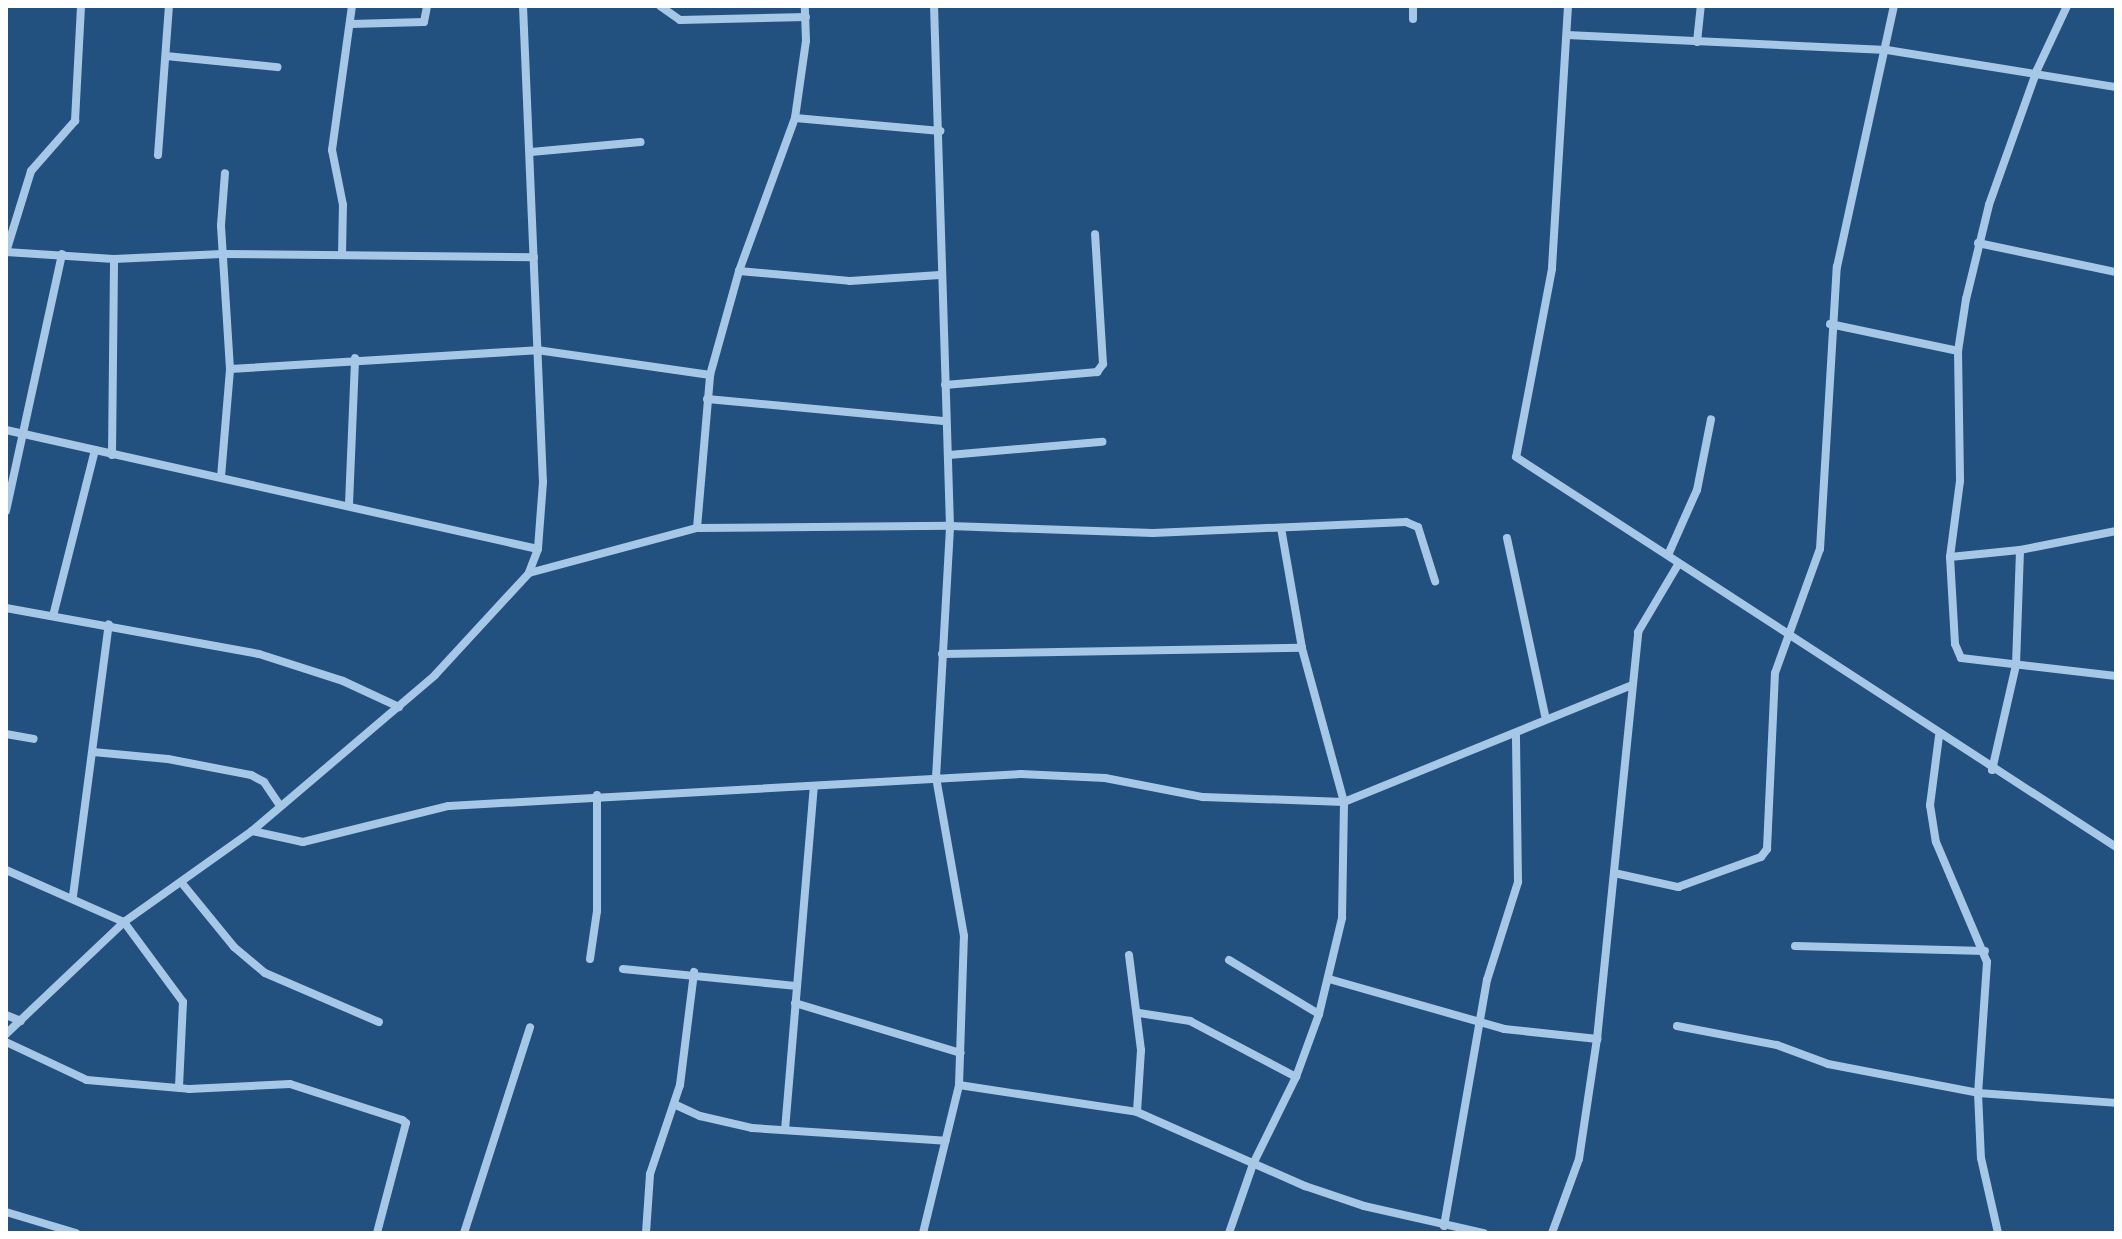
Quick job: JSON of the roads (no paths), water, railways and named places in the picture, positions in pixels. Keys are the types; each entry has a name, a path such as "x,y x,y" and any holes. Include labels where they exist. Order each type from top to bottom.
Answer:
{"street":[{"path":"81,6 75,121 31,171 6,252 114,259 222,254 534,257"},
{"path":"158,155 169,6"},
{"path":"342,255 343,205 332,150 352,6"},
{"path":"351,24 424,22 427,6"},
{"path":"6,1034 124,922 252,831 399,707 529,573 538,549 543,482 523,6"},
{"path":"660,6 680,20 806,17"},
{"path":"697,528 710,375 739,271 795,118 805,6"},
{"path":"923,1233 959,1085 964,936 936,778 950,526 934,6"},
{"path":"1413,6 1413,19"},
{"path":"1568,6 1552,269 1516,457 1939,736 2116,847"},
{"path":"1697,42 1701,6"},
{"path":"1614,873 1678,887 1765,854 1775,673 1786,635 1820,549 1830,324 1849,205 1887,50 1894,6"},
{"path":"2067,6 2037,70 1978,243 1958,351 1963,424 1950,557 1956,654 2016,665 2116,676"},
{"path":"1567,35 1887,50 2037,70 2116,87"},
{"path":"166,56 277,67"},
{"path":"795,118 940,131"},
{"path":"531,152 641,142"},
{"path":"221,477 230,369 222,254 225,173"},
{"path":"945,385 1097,372 1103,364 1095,234"},
{"path":"1978,243 2116,272"},
{"path":"6,511 62,254"},
{"path":"112,455 114,259"},
{"path":"739,271 850,281 940,275"},
{"path":"1830,324 1958,351"},
{"path":"230,369 355,358 537,350 710,375"},
{"path":"349,504 355,358"},
{"path":"707,399 946,421"},
{"path":"1668,555 1697,490 1711,419"},
{"path":"6,430 349,504 538,549"},
{"path":"949,455 1102,442"},
{"path":"53,616 95,450"},
{"path":"529,573 697,528 950,526 1153,533 1412,524 1418,527 1435,581"},
{"path":"1229,1233 1253,1164 1296,1077 1319,1014 1342,918 1344,802 1302,648 1281,528"},
{"path":"1950,557 2020,550 2116,531"},
{"path":"1507,538 1545,716"},
{"path":"1992,770 2016,665 2020,550"},
{"path":"1552,1233 1579,1159 1597,1039 1629,686 1638,632 1679,563"},
{"path":"6,608 109,624 259,654 343,681 399,707"},
{"path":"73,896 109,624"},
{"path":"942,654 1302,648"},
{"path":"252,831 303,842 449,806 597,795 814,788 1021,774 1105,778 1203,797 1344,802 1516,733 1545,716 1629,686"},
{"path":"1444,1226 1490,966 1518,882 1516,733"},
{"path":"6,734 34,739"},
{"path":"1939,736 1930,805 1936,842 1946,876 1985,951 1978,1093 1981,1158 1998,1233"},
{"path":"93,752 168,759 251,775 264,782 280,806"},
{"path":"785,1130 814,788"},
{"path":"590,959 597,911 597,795"},
{"path":"6,870 73,896 124,922 183,1002 179,1088"},
{"path":"181,882 234,947 265,973 379,1022"},
{"path":"1795,946 1985,951"},
{"path":"1129,955 1139,1013 1137,1112"},
{"path":"1229,960 1319,1014"},
{"path":"623,969 694,972 795,986"},
{"path":"646,1233 650,1174 662,1130 676,1105 694,972"},
{"path":"1329,979 1479,1023 1597,1039"},
{"path":"795,1003 961,1053"},
{"path":"1139,1013 1190,1021 1296,1077"},
{"path":"6,1015 21,1021"},
{"path":"1677,1026 1777,1045 1828,1064 1978,1093 2116,1103"},
{"path":"464,1233 530,1027"},
{"path":"6,1042 87,1080 179,1088 290,1084 406,1123 377,1233"},
{"path":"959,1085 1137,1112 1253,1164 1364,1206 1484,1233"},
{"path":"676,1105 700,1116 785,1130 946,1141"},
{"path":"6,1212 76,1233"}]}
